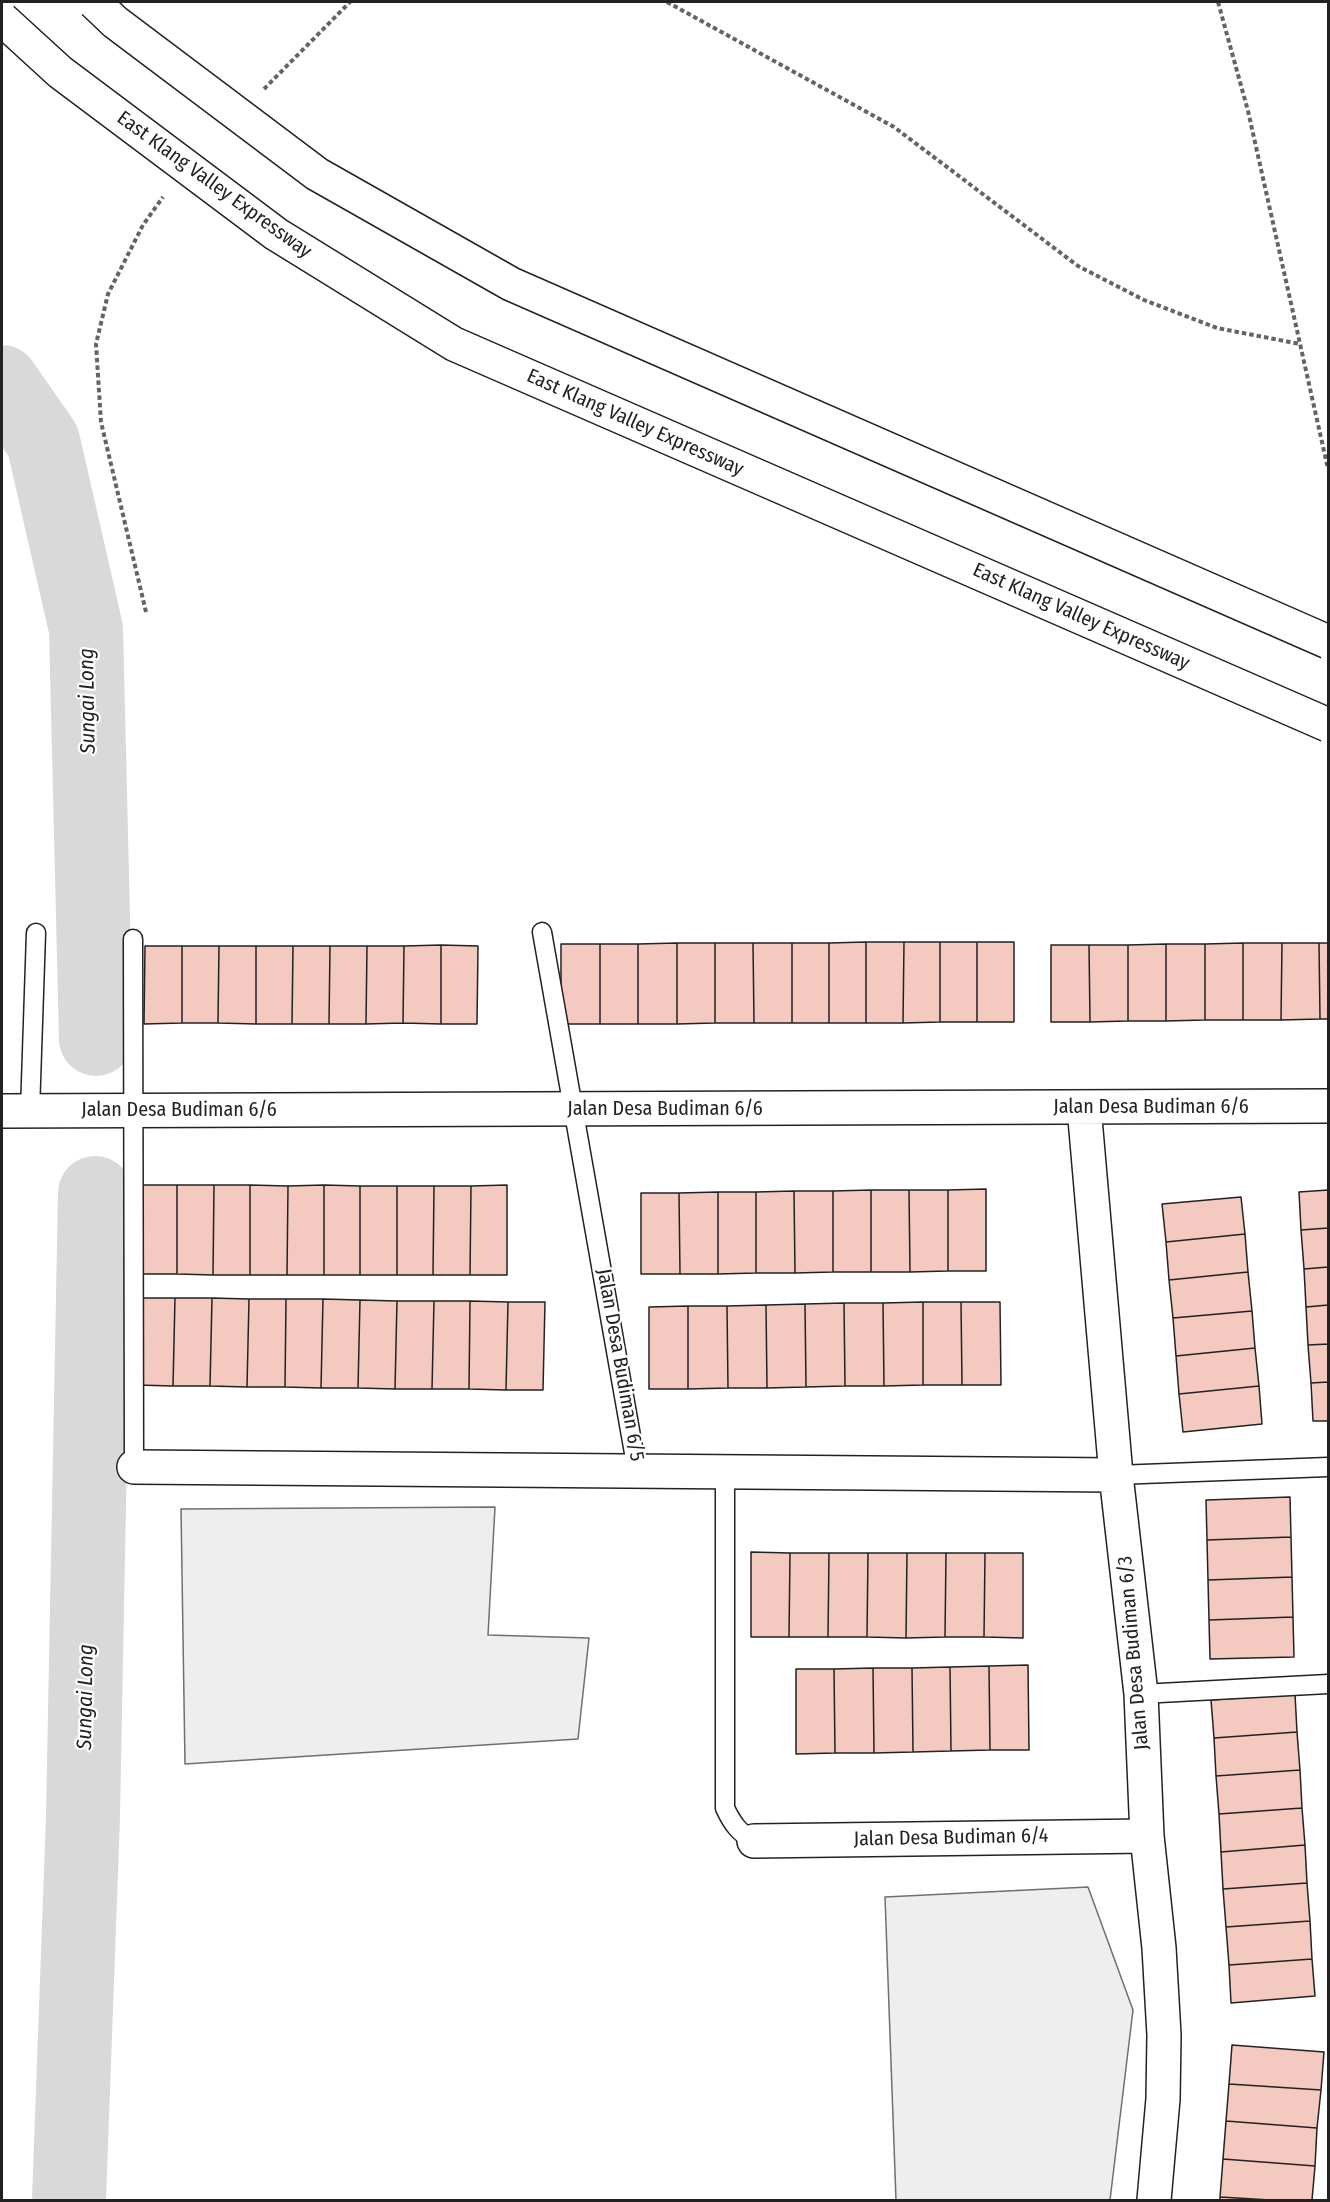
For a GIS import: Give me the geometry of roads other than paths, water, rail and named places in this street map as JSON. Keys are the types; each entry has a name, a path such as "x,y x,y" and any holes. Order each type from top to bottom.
{"main road":[{"path":"94,2 115,22 317,174 511,284 1329,642"},
{"name":"East Klang Valley Expressway","path":"2,19 60,72 276,234 454,344 1329,725"},
{"name":"Jalan Desa Budiman 6/6","path":"16,1111 1329,1106"},
{"name":"Jalan Desa Budiman 6/3","path":"1084,1107 1116,1475 1141,1694 1147,1836 1159,1948 1164,2036 1164,2099 1154,2200"},
{"path":"134,1467 637,1470"},
{"name":"Jalan Desa Budiman 6/5","path":"637,1470 1116,1475"},
{"name":"Jalan Desa Budiman 6/4","path":"754,1841 1147,1836"}],"lane":[{"name":"Jalan Desa Budiman 6/5","path":"542,932 637,1470"},
{"path":"16,1111 36,933"},
{"path":"133,939 134,1467"},
{"path":"1116,1475 1329,1467"},
{"path":"725,1471 725,1808 732,1823 743,1835 754,1841"},
{"path":"1141,1694 1329,1684"}],"waterway":[{"name":"Sungai Long","path":"2,382 43,441 86,629 96,1039"},
{"name":"Sungai Long","path":"69,2200 83,1816 95,1193"}]}
